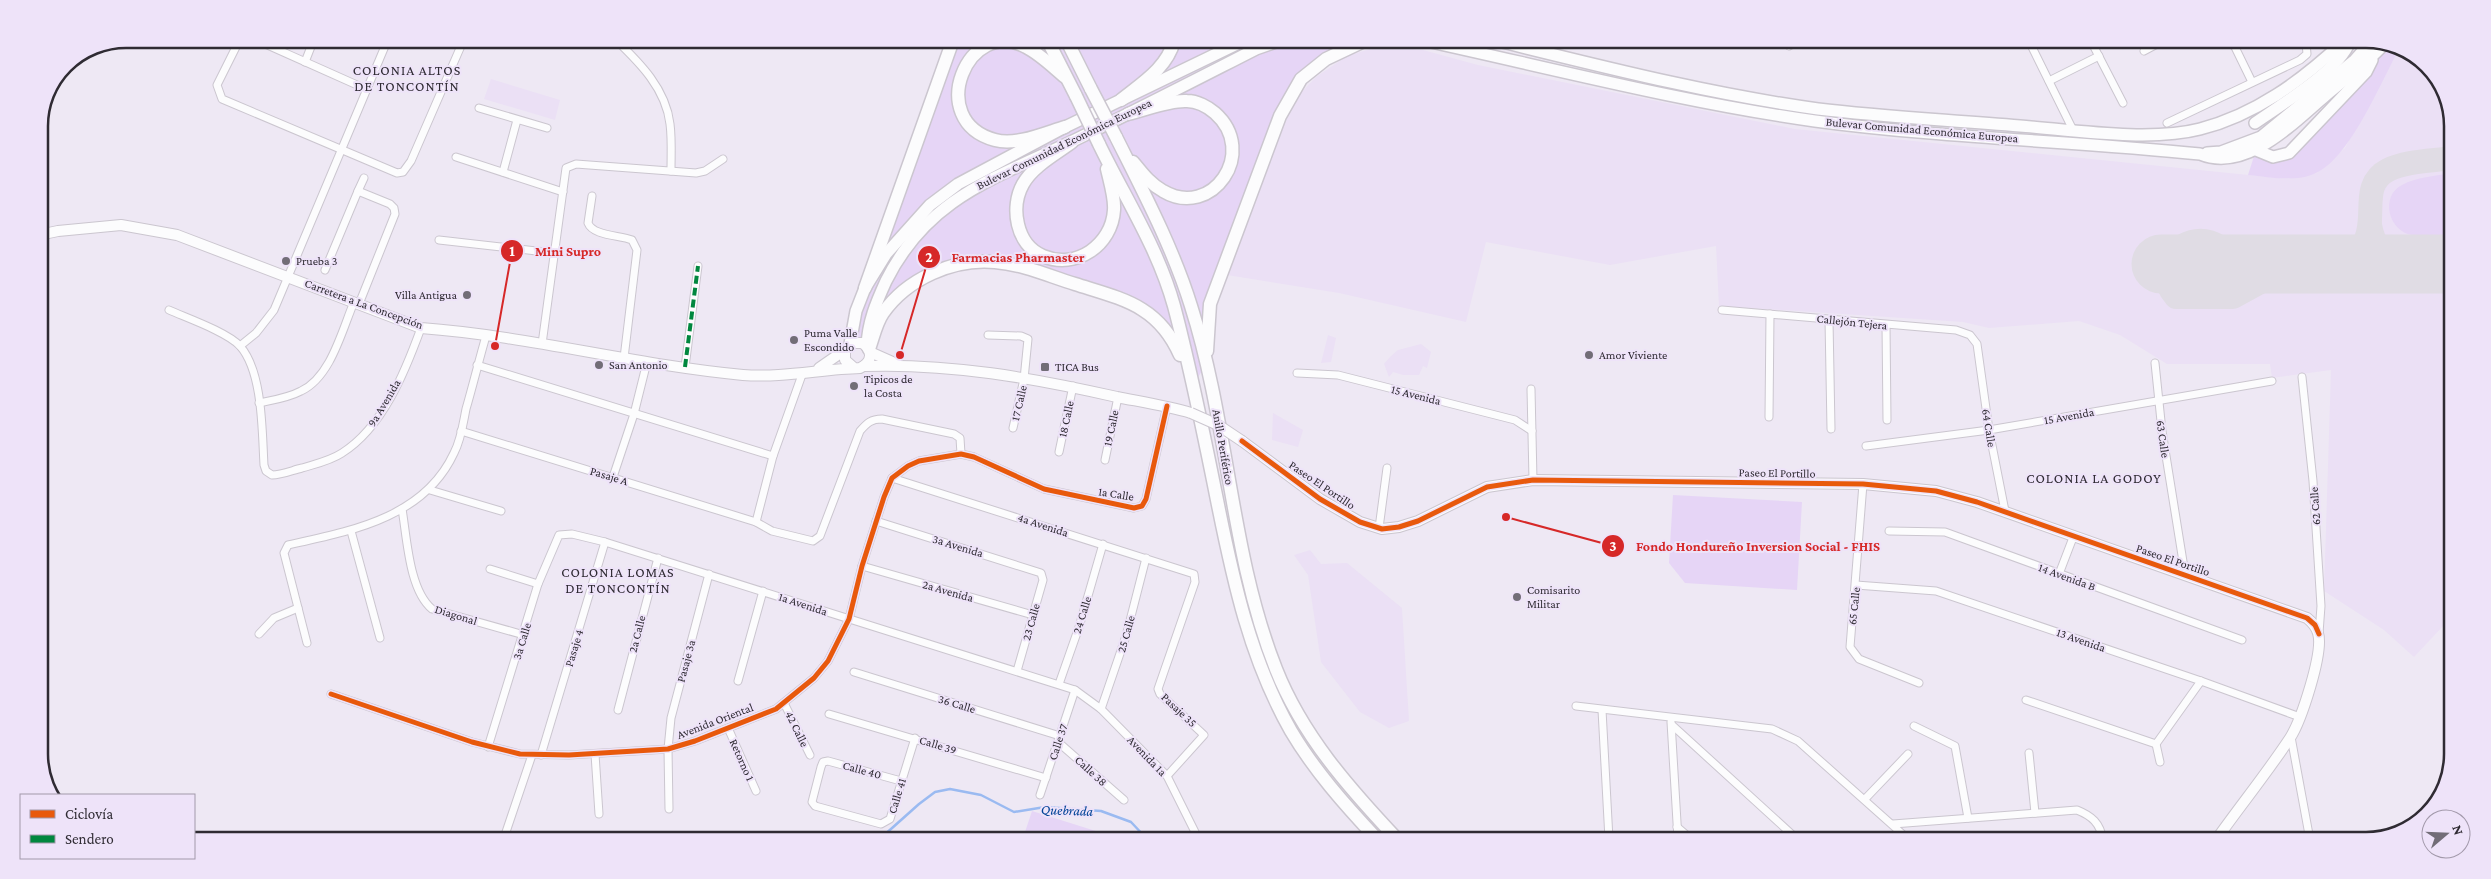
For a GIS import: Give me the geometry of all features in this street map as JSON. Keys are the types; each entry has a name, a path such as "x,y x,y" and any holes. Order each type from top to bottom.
{"highway":[{"path":"865,288 951,47"},
{"path":"982,47 972,56 963,69 958,100 970,126 982,136 997,141 1015,141 1065,127"},
{"path":"1026,47 1066,77"},
{"name":"Anillo Periférico","path":"1051,47 1105,157 1152,246 1164,275 1193,386 1233,579 1243,617 1263,674 1291,731 1315,766 1371,832"},
{"name":"Anillo Periférico","path":"1070,47 1172,256 1191,306 1207,363 1246,573 1257,617 1277,671 1303,724 1332,766 1391,832"},
{"path":"1078,47 1085,76"},
{"path":"1121,100 1158,70 1166,60 1171,47"},
{"path":"1207,363 1210,304 1280,116 1302,79 1326,59 1351,47"},
{"path":"1118,143 1150,182 1164,192 1177,197 1190,197 1211,190 1226,176 1231,163 1233,148 1230,132 1222,120 1211,110 1198,103 1187,101 1173,102 1128,114"},
{"path":"1072,142 1043,163 1024,182 1017,199 1016,220 1027,243 1042,256 1065,261 1084,256 1098,247 1106,237 1112,224 1114,209 1105,157"},
{"path":"869,349 882,314 905,290 927,276 952,265 975,261 996,262 1122,299 1142,309 1164,326 1172,338 1193,386"}],"main road":[{"name":"Bulevar Comunidad Económica Europea","path":"847,348 856,311 865,288 886,254 930,205 958,184 1065,127 1230,47"},
{"name":"Bulevar Comunidad Económica Europea","path":"869,349 868,328 876,303 896,261 925,226 963,194 988,180 1072,142 1259,47"},
{"name":"Bulevar Comunidad Económica Europea","path":"1454,47 1718,104 1815,121 2200,154 2210,158 2223,159 2240,155 2272,141 2373,48"},
{"name":"Bulevar Comunidad Económica Europea","path":"1519,47 1692,88 1818,109 2073,130 2160,134 2197,130 2218,123 2270,100 2338,47"},
{"path":"2255,123 2328,69 2347,47"},
{"path":"2200,154 2221,152 2262,136 2355,60 2373,48"},
{"path":"2256,150 2273,157 2289,154 2366,72 2373,48"},
{"name":"Carretera a La Concepción","path":"47,234 98,226 121,225 178,235 287,275 421,328 542,344 648,362 745,375 852,367"},
{"path":"859,342 869,349 869,360 864,366 852,367 846,360 847,348 859,342"},
{"name":"Carretera a La Concepción","path":"816,370 847,348"},
{"name":"Paseo El Portillo","path":"869,349 900,365"},
{"name":"Paseo El Portillo","path":"864,366 900,365 982,372 1073,386 1191,413 1218,425 1242,440 1320,499 1360,522 1379,528 1399,527 1418,521 1487,487 1533,480 1863,484 1936,491 2005,511 2307,618 2315,626 2319,634"},
{"path":"2222,832 2291,737 2300,717 2319,650 2319,634"}],"street":[{"path":"236,47 217,85 222,99 392,172 403,172 411,161 461,47"},
{"path":"272,47 366,89"},
{"path":"305,62 311,47"},
{"path":"240,346 267,321 274,310 287,275 384,47"},
{"path":"623,47 638,61 656,85 665,104 671,125 671,171"},
{"path":"2032,47 2073,130"},
{"path":"2094,47 2123,103"},
{"path":"2144,51 2152,47"},
{"path":"2235,47 2252,82"},
{"path":"2167,123 2300,60 2307,54 2306,47"},
{"path":"2049,81 2100,56"},
{"path":"479,108 547,128"},
{"path":"503,172 517,120"},
{"path":"456,157 563,192"},
{"path":"542,344 565,171 572,164 696,173 705,171 723,159"},
{"path":"325,270 364,178"},
{"path":"169,310 214,330 240,346 249,360 259,403 303,391 327,366 357,303 395,214 394,208 390,204 358,191"},
{"path":"592,196 589,227 595,231 632,240 637,250 624,358"},
{"path":"439,240 554,254"},
{"path":"685,367 698,266"},
{"name":"Callejón Tejera","path":"1722,310 1956,330 1970,335 1977,344"},
{"path":"1769,417 1770,314"},
{"path":"1829,320 1831,429"},
{"path":"1886,325 1887,420"},
{"name":"9a Avenida","path":"259,403 264,465 269,474 277,475 320,463 341,454 358,441 374,423 393,391 421,328"},
{"name":"17 Calle","path":"988,335 1021,336 1028,340 1024,379 1014,428"},
{"path":"307,643 284,553 285,548 288,545 350,531 402,509 430,490 444,473 455,452 486,336"},
{"name":"64 Calle","path":"1977,344 1989,430 2005,511"},
{"path":"613,477 634,414 648,362"},
{"name":"63 Calle","path":"2155,363 2158,400 2185,574"},
{"path":"477,366 773,456"},
{"path":"803,372 773,456 756,522 772,531 813,541 817,540 860,431 866,423 874,419 954,434 960,438 961,454 919,461 908,466 892,478"},
{"name":"15 Avenida","path":"1296,373 1338,375 1515,420 1532,431"},
{"name":"62 Calle","path":"2302,377 2313,482 2321,596 2319,634"},
{"name":"15 Avenida","path":"1866,446 1989,430 2272,381"},
{"name":"18 Calle","path":"1059,452 1073,386"},
{"path":"1531,389 1533,480"},
{"name":"19 Calle","path":"1105,460 1118,397"},
{"name":"1a Calle","path":"961,454 1044,489 1134,508 1142,506 1146,499 1166,406"},
{"name":"Pasaje A","path":"461,431 756,522"},
{"path":"1379,528 1387,468"},
{"name":"Avenida Oriental","path":"331,694 488,747 532,755 595,754 668,749 728,728 776,709 814,678 828,661 849,619 862,566 892,478"},
{"name":"4a Avenida","path":"892,478 1194,574"},
{"name":"65 Calle","path":"1863,484 1850,640 1854,656 1919,684"},
{"path":"430,490 501,511"},
{"name":"Diagonal","path":"402,509 415,580 424,602 432,609 524,635"},
{"name":"3a Avenida","path":"876,521 1041,573"},
{"path":"350,531 380,638"},
{"name":"14 Avenida B","path":"1889,531 1945,532 2242,640"},
{"name":"1a Avenida","path":"559,535 572,534 605,542 1075,690"},
{"name":"3a Calle","path":"488,747 524,635 538,584 559,535"},
{"path":"2059,574 2074,535"},
{"name":"Pasaje 4","path":"541,755 605,542"},
{"name":"24 Calle","path":"1059,684 1079,627 1103,544"},
{"name":"2a Calle","path":"618,710 658,558"},
{"name":"25 Calle","path":"1102,709 1126,636 1146,558"},
{"name":"2a Avenida","path":"862,566 1033,615"},
{"path":"490,569 538,584"},
{"name":"23 Calle","path":"1017,671 1043,580 1041,573"},
{"name":"Pasaje 3a","path":"669,809 668,749 671,718 709,574"},
{"name":"Pasaje 35","path":"1167,776 1204,735 1160,694 1158,689 1195,582 1194,574"},
{"name":"13 Avenida","path":"1856,585 1936,590 2300,717"},
{"path":"738,681 764,591"},
{"path":"260,634 274,618 298,608"},
{"name":"36 Calle","path":"854,672 1059,739"},
{"path":"2160,762 2156,744 2201,681"},
{"name":"Avenida 1a","path":"1075,690 1102,709 1167,776 1195,832"},
{"name":"Calle 37","path":"1040,795 1075,690"},
{"path":"2026,700 2156,744"},
{"name":"42 Calle","path":"784,703 810,756"},
{"path":"1576,706 1671,716 1777,731 1798,741 1901,832"},
{"path":"1602,710 1609,832"},
{"name":"Calle 39","path":"829,714 1046,778"},
{"path":"1671,716 1677,832"},
{"path":"1672,724 1789,832"},
{"path":"1914,726 1955,746 1968,818"},
{"name":"Retorno 1","path":"728,728 756,791"},
{"path":"2291,737 2309,832"},
{"name":"Calle 41","path":"823,762 812,796 815,806 882,824 890,819 915,738"},
{"name":"Calle 38","path":"1059,739 1124,800"},
{"path":"2029,753 2035,813"},
{"path":"595,754 599,814"},
{"path":"1865,799 1908,754"},
{"path":"506,832 532,755"},
{"name":"Calle 40","path":"823,762 828,761 902,781"},
{"path":"1893,824 2077,810 2088,814 2096,821 2100,832"},
{"path":"1677,827 1683,832"}],"shaded area":[{"path":"950,47 1354,47 1302,79 1210,304 1207,363 1193,385 1172,338 1122,299 975,261 905,290 867,346 856,342 856,311"},
{"path":"1377,47 1423,50 1478,65 1795,129 2288,179 2317,173 2345,148 2396,54 2400,56 2421,70 2433,87 2441,106 2443,121 2444,625 2414,657 2384,630 2324,591 2331,370 2272,378 2270,364 2167,364 2120,335 2079,321 1989,328 1963,322 1719,306 1716,246 1610,265 1486,242 1466,322 1339,293 1227,275 1276,142 1298,96 1316,77 1347,56"},
{"path":"2380,49 2396,54 2363,118 2341,152 2329,165 2308,176 2291,179 2248,175 2256,150 2280,157"},
{"path":"491,79 560,100 555,120 484,99"},
{"path":"2443,174 2443,235 2412,235 2397,227 2392,220 2389,205 2395,190 2413,180"},
{"path":"1328,335 1336,338 1331,362 1321,363"},
{"path":"1421,344 1431,352 1427,368 1423,366 1419,375 1403,375 1393,372 1389,377 1384,364 1390,357 1398,350"},
{"path":"1273,413 1303,430 1298,447 1272,440"},
{"path":"1673,495 1802,502 1797,590 1685,583 1669,563"},
{"path":"1310,550 1321,564 1347,563 1402,608 1409,721 1389,728 1360,712 1321,662 1308,575 1294,555"},
{"path":"1032,811 1099,832 1025,832"}],"waterway":[{"name":"Quebrada","path":"888,832 935,792 950,789 981,795 1014,812 1045,807 1101,811 1131,822 1140,832"}],"taxiway":[{"path":"2335,264 2353,255 2364,243 2369,230 2372,190 2377,179 2395,167 2443,159"},
{"path":"2370,225 2374,240 2382,251 2392,258 2407,264"},
{"path":"2231,264 2222,250 2210,242 2196,241 2183,246 2173,254 2167,266 2167,281 2176,297 2233,297 2293,264"}],"runway":[{"path":"2161,264 2443,264"}],"marked path":[{"path":"685,367 698,266"}],"cycle path":[{"path":"331,694 472,742 520,754 569,755 668,749 695,741 776,709 814,678 828,661 849,619 862,566 884,497 892,478 908,466 919,461 961,454 974,457 1044,489 1134,508 1142,506 1146,499 1167,406"},
{"path":"1242,441 1320,499 1360,522 1382,529 1399,527 1418,521 1487,487 1533,480 1863,484 1936,491 1977,502 2307,618 2315,625 2319,634"}],"place":[{"name":"Prueba 3","path":"286,261"},
{"name":"Villa Antigua","path":"467,295"},
{"name":"Puma Valle Escondido","path":"794,340"},
{"name":"Mini Supro","path":"495,346"},
{"name":"Farmacias Pharmaster","path":"900,355"},
{"name":"Amor Viviente","path":"1589,355"},
{"name":"San Antonio","path":"599,365"},
{"name":"TICA Bus","path":"1045,367"},
{"name":"Tipicos de la Costa","path":"854,386"},
{"name":"Fondo Hondureño Inversion Social - FHIS","path":"1506,517"},
{"name":"Comisarito Militar","path":"1517,597"}],"district":[{"name":"COLONIA ALTOS DE TONCONTÍN","path":"407,78"},
{"name":"COLONIA LA GODOY","path":"2094,478"},
{"name":"COLONIA LOMAS DE TONCONTÍN","path":"618,580"}]}
